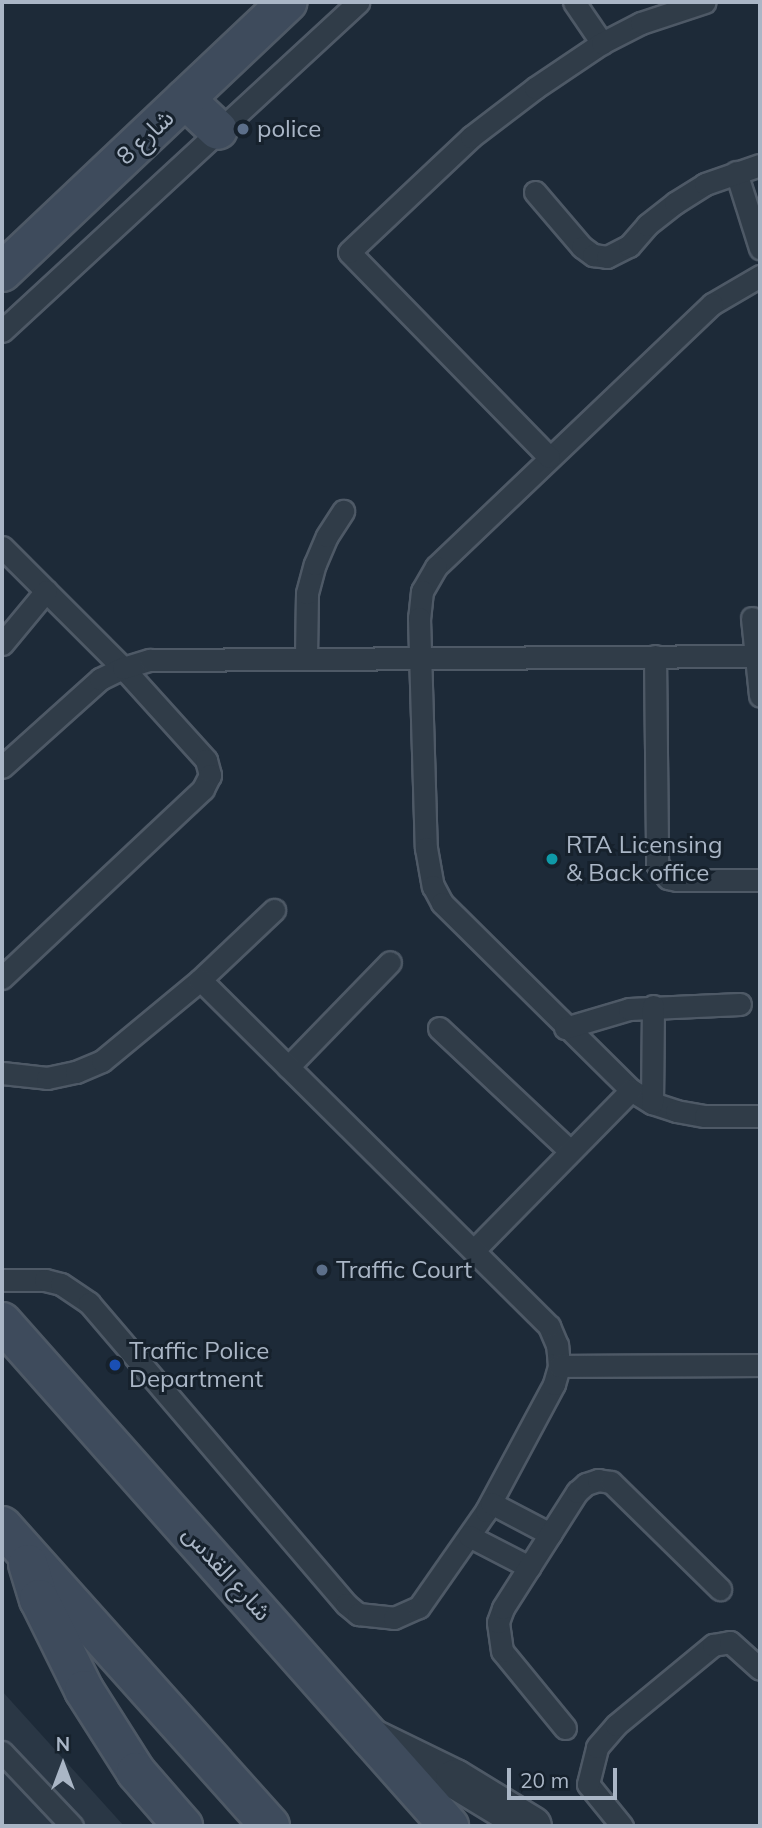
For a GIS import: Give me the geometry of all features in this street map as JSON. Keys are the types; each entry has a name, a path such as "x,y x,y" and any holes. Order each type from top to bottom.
{"main road":[{"name":"شارع 8","path":"2,272 288,2"},
{"path":"185,99 218,130"},
{"name":"شارع القدس","path":"2,1322 449,1826"},
{"path":"13,1537 38,1599 84,1690 136,1772 183,1826"},
{"path":"13,1537 270,1826"}],"street":[{"path":"371,1738 455,1779 532,1826"}],"lane":[{"path":"2,331 358,2"},
{"path":"574,2 602,43"},
{"path":"549,457 349,252 471,137 535,88 602,43 640,23 705,2"},
{"path":"535,192 582,247 593,255 607,257 629,246 647,225 705,184 760,165"},
{"path":"736,172 760,248"},
{"path":"760,275 712,304 549,457 436,568 428,579 419,604 426,848 433,886 454,918 631,1090 652,1103 705,1116 760,1116"},
{"path":"306,657 307,593 314,564 327,536 344,510"},
{"path":"2,547 122,668 206,760 211,775 208,783 2,978"},
{"path":"2,645 46,591"},
{"path":"752,618 760,696"},
{"path":"655,656 657,864 668,878 677,880 760,880"},
{"path":"2,767 100,680 122,668 150,660 181,657 755,656"},
{"path":"2,1073 17,1077 47,1078 76,1072 103,1061 200,980 274,909"},
{"path":"288,1067 390,962"},
{"path":"2,1280 45,1280 69,1288 89,1303 346,1604 358,1614 394,1618 419,1606 491,1503 547,1400 559,1366 557,1345 549,1326 200,980"},
{"path":"565,1028 607,1013 653,1006 740,1004"},
{"path":"652,1103 653,1006"},
{"path":"439,1028 570,1151"},
{"path":"474,1250 631,1090"},
{"path":"559,1366 760,1364"},
{"path":"565,1728 502,1651 498,1622 503,1608 577,1492 586,1484 598,1480 611,1482 720,1590"},
{"path":"491,1503 550,1534"},
{"path":"469,1536 529,1567"},
{"path":"622,1826 588,1784 597,1747 616,1725 713,1645 730,1642 760,1669"},
{"path":"2,1752 72,1826"}],"shaded area":[{"path":"2,1691 124,1826 2,1826"}],"place":[{"name":"police","path":"243,129"},
{"name":"RTA Licensing & Back office","path":"552,859"},
{"name":"Traffic Court","path":"322,1270"},
{"name":"Traffic Police Department","path":"115,1365"}]}
